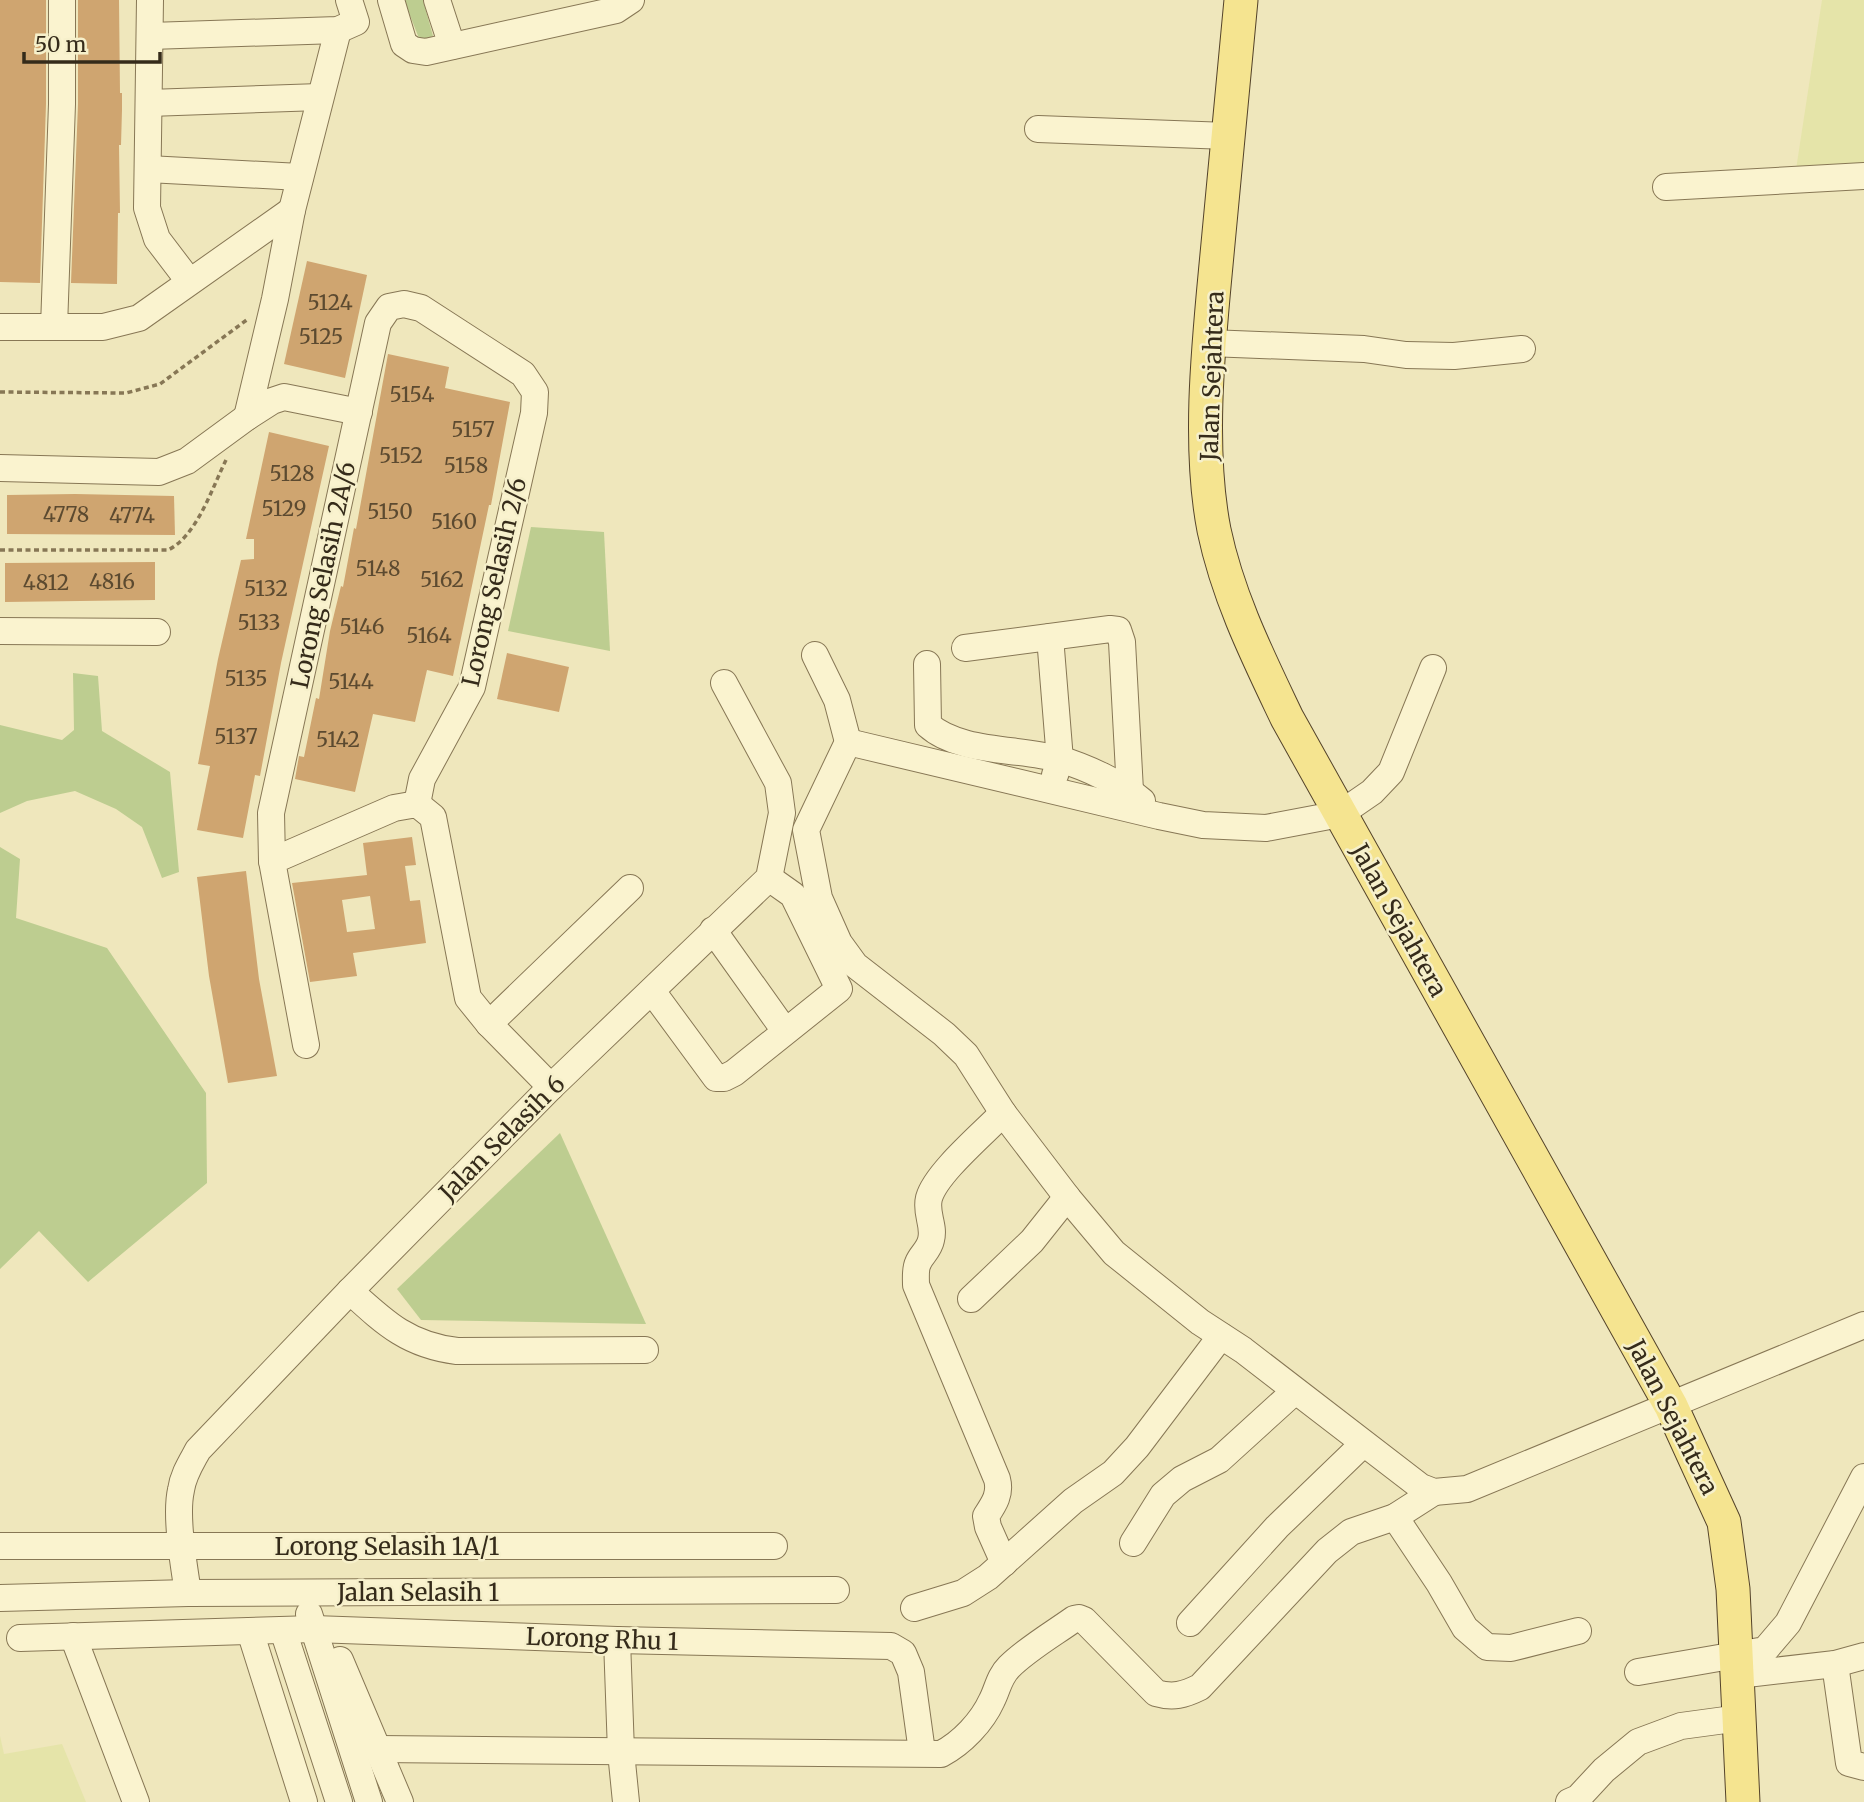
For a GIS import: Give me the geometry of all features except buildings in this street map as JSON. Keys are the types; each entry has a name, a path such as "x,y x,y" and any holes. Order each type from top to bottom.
{"main road":[{"name":"Jalan Sejahtera","path":"1241,0 1206,391 1209,488 1214,530 1223,563 1242,624 1287,718 1671,1406 1724,1522 1733,1589 1743,1802"}],"street":[{"path":"54,327 62,104 62,0"},
{"path":"150,0 148,208 157,239 189,281"},
{"path":"391,0 404,44 413,50 426,51 620,3"},
{"path":"438,0 452,46"},
{"path":"150,36 347,17 320,97 292,210 275,299 247,417"},
{"path":"149,103 320,97"},
{"path":"1038,129 1228,136"},
{"path":"148,169 300,177"},
{"path":"1666,187 1864,176"},
{"path":"0,327 103,327 138,318 292,210"},
{"name":"Lorong Selasih 2A/6","path":"272,860 271,813 378,323 389,307 404,304 421,308 523,374 536,392"},
{"path":"1209,343 1364,349 1406,355 1454,356 1521,349"},
{"name":"Lorong Selasih 2/6","path":"417,804 422,779 472,687 534,413 536,392"},
{"path":"0,468 159,472 187,461 247,417 272,401 284,397 359,412"},
{"path":"965,648 1118,630 1122,642 1130,791"},
{"path":"0,631 157,632"},
{"path":"1050,638 1059,760 1051,790"},
{"path":"815,655 837,700 848,742 806,830 819,898 839,943 855,965 944,1034 966,1055 1003,1113 1114,1253 1200,1322 1243,1350 1421,1487 1434,1492 1449,1493 1467,1489 1864,1325"},
{"path":"927,664 928,725 937,734 955,741 1059,760 1130,791 1159,816"},
{"path":"848,742 1159,816 1203,825 1266,828 1340,814 1372,792 1391,772 1433,668"},
{"path":"652,991 716,1078 734,1073 839,989 793,895 769,878 782,813 778,783 724,683"},
{"path":"306,1045 272,860 394,808 417,804 433,817 468,998 489,1024 551,1087"},
{"path":"779,836 793,836 806,830"},
{"name":"Jalan Selasih 6","path":"188,1593 182,1546 180,1492 187,1469 198,1450 551,1087 769,878"},
{"path":"489,1024 630,888"},
{"path":"713,930 785,1031"},
{"path":"1003,1113 938,1180 927,1212 934,1226 932,1239 917,1264 916,1285 999,1488 995,1503 986,1516 1004,1563"},
{"path":"971,1298 1032,1241 1067,1197"},
{"path":"350,1292 389,1327 413,1340 438,1348 457,1351 645,1350"},
{"path":"914,1608 963,1593 1004,1563 1073,1501 1113,1473 1221,1336"},
{"path":"1133,1543 1163,1495 1182,1479 1219,1460 1295,1391"},
{"path":"1191,1623 1277,1527 1363,1444"},
{"path":"1738,1665 1765,1650 1788,1623 1864,1476"},
{"path":"378,1749 941,1754 979,1723 993,1699 998,1681 1009,1667 1079,1618 1156,1693 1168,1696 1184,1695 1200,1687 1327,1551 1351,1532 1395,1517 1434,1492"},
{"path":"1395,1517 1465,1628 1488,1647 1511,1648 1578,1631"},
{"name":"Lorong Selasih 1A/1","path":"0,1546 774,1546"},
{"name":"Jalan Selasih 1","path":"0,1598 188,1593 836,1590"},
{"path":"302,1593 378,1749 400,1802"},
{"path":"321,1629 369,1802"},
{"name":"Lorong Rhu 1","path":"20,1638 321,1629 617,1640 891,1646 903,1653 911,1672 922,1752"},
{"path":"283,1630 339,1802"},
{"path":"250,1631 304,1802"},
{"path":"73,1636 136,1802"},
{"path":"617,1640 621,1752 626,1802"},
{"path":"1637,1672 1738,1665 1835,1664 1864,1656"},
{"path":"1835,1664 1849,1763 1864,1767"},
{"path":"1569,1802 1578,1798 1604,1770 1638,1742 1681,1726 1740,1718"}],"path":[{"path":"0,392 126,393 160,384 275,299"},
{"path":"0,550 168,550 181,544 192,528 229,454"}],"shaded area":[{"path":"1822,0 1864,0 1864,175 1793,189"},
{"path":"0,1736 4,1754 62,1744 86,1802 0,1802"}],"green space":[{"path":"404,0 423,0 433,36 420,41"},
{"path":"531,527 604,532 610,651 508,631"},
{"path":"73,673 98,676 102,731 170,772 179,872 162,878 142,827 116,809 75,791 27,801 0,813 0,725 62,740 74,730"},
{"path":"0,847 20,859 16,918 107,948 206,1093 207,1183 88,1282 39,1231 0,1269"},
{"path":"560,1133 646,1324 421,1320 397,1289"}]}
